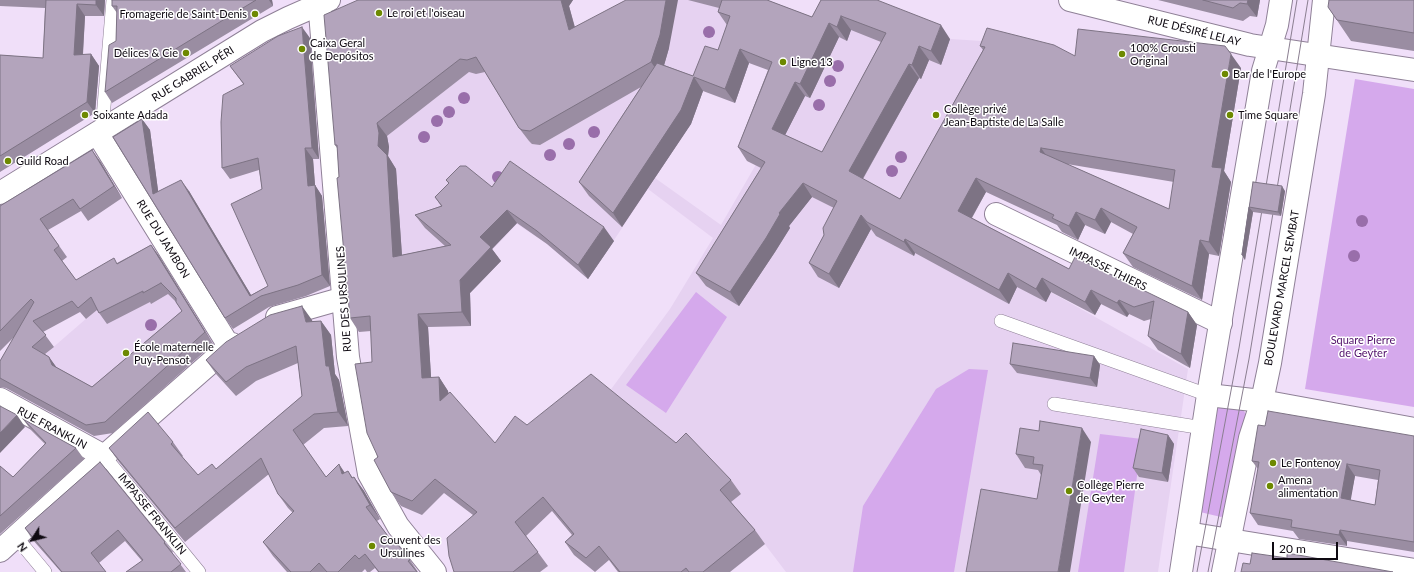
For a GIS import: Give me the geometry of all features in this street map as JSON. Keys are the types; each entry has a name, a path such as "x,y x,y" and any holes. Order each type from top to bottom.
{"street":[{"name":"RUE DÉSIRÉ LELAY","path":"1070,0 1270,48 1414,70"},
{"path":"1181,572 1208,395 1263,71 1277,26 1281,0"},
{"name":"BOULEVARD MARCEL SEMBAT","path":"1223,572 1228,540 1250,438 1262,401 1272,348 1314,94 1324,0"},
{"name":"RUE GABRIEL PÉRI","path":"0,193 262,31 323,1"},
{"name":"RUE DES URSULINES","path":"323,1 348,357 369,474 398,526 435,572"},
{"name":"RUE DU JAMBON","path":"99,132 229,346"},
{"name":"IMPASSE THIERS","path":"996,214 1221,323"},
{"path":"8,544 104,456 229,346 275,318 344,298"},
{"path":"1208,395 1262,401 1414,429"},
{"name":"RUE FRANKLIN","path":"0,399 104,456"},
{"path":"1187,532 1414,570"}],"lane":[{"path":"99,132 113,0"},
{"path":"1001,321 1208,395"},
{"path":"1054,404 1203,428"},
{"name":"IMPASSE FRANKLIN","path":"104,456 199,572"},
{"path":"8,544 44,572"}],"shaded area":[{"path":"677,0 735,0 734,7 690,125 655,178 721,225 851,0 951,39 997,42 931,225 1188,369 1158,572 786,572 751,526 609,392 670,309 713,238 648,189 588,279 547,244 517,224 474,269 372,290 382,90 447,46 514,76"},
{"name":"École maternelle Puy-Pensot","path":"167,268 215,344 111,434 35,363 95,311 92,308"}],"green space":[{"name":"Square Pierre de Geyter","path":"1355,79 1414,89 1414,407 1305,389"},
{"path":"696,292 727,317 666,413 626,385"},
{"path":"969,369 988,370 954,572 853,572 863,506 936,389"},
{"path":"1219,407 1242,409 1247,415 1224,516 1221,517 1200,512 1215,410"},
{"path":"1100,434 1142,439 1124,572 1078,572"}],"building":[{"path":"46,0 96,0 96,5 77,4 74,55 91,54 87,102 0,156 0,55 43,58"},
{"path":"112,0 256,0 105,92 109,45 116,41 117,6 112,6"},
{"path":"358,0 561,0 569,30 626,0 666,0 660,35 651,62 530,131 519,128 476,57 467,60 460,59 377,123 379,133 378,146 387,155 393,257 451,245 415,215 442,206 435,197 449,183 446,180 460,166 466,166 492,187 510,161 604,227 578,265 537,231 507,210 480,237 491,247 460,280 462,312 418,314 422,378 439,377 440,401 450,392 495,443 515,416 527,425 591,374 676,443 686,433 731,480 720,490 755,530 703,572 689,572 686,568 681,572 620,572 599,546 586,558 565,542 574,534 543,497 515,522 538,552 513,572 454,572 449,556 447,538 477,512 435,479 412,501 391,492 374,460 378,457 367,433 355,364 372,362 370,316 350,318 337,178 339,177 337,145 335,145 324,15"},
{"path":"722,0 767,0 812,17 821,0 877,0 941,25 931,51 919,46 912,65 909,64 849,171 900,199 985,47 980,46 987,28 1054,45 1075,56 1078,29 1225,46 1231,54 1212,167 1222,168 1209,242 1200,240 1192,286 1123,253 1137,227 1101,208 1095,220 1076,212 1069,226 1052,218 1054,215 976,178 958,211 1069,269 1075,257 1188,312 1181,354 1148,336 1154,301 1134,307 1119,300 1117,303 1091,290 1085,302 1042,278 1036,289 1008,273 999,290 905,239 904,242 867,222 861,215 829,274 809,263 824,235 823,228 837,201 803,183 779,213 780,214 766,238 730,292 696,273 765,162 738,147 772,62 740,49 725,89 694,77 681,110 613,213 579,182 657,63 693,76 705,46 718,50 730,16 718,12","holes":["841,16 886,33 822,152 772,129 795,82 800,84 829,23 837,27","1041,148 1175,170 1169,209 1040,152"]},
{"path":"1203,0 1248,0 1247,4 1240,3 1233,8"},
{"path":"1329,0 1414,0 1414,33 1337,20 1328,7"},
{"path":"302,27 312,148 305,148 308,186 315,185 322,275 298,285 261,296 225,318 113,137 142,119 153,194 181,180 250,296 268,286 231,204 262,189 258,158 222,168 221,122 223,95 244,84 230,66 278,36"},
{"path":"92,150 114,186 80,209 73,199 40,219 59,246 54,250 76,280 114,258 117,264 151,245 205,332 105,422 86,425 0,378 0,361 34,302 31,299 0,331 0,206","holes":["161,283 176,298 176,302 182,311 92,387 52,365 49,357 32,347 46,335 33,321 72,301 78,308 91,297 99,313"]},
{"path":"1253,182 1282,186 1278,212 1249,207"},
{"path":"302,306 306,322 321,321 326,366 329,366 338,412 314,414 293,430 326,477 339,464 342,474 348,471 352,478 354,477 370,505 366,507 391,540 394,540 410,560 408,561 417,572 379,572 365,554 359,559 355,555 338,572 327,572 319,563 310,572 291,572 263,542 294,511 278,494 261,458 175,528 109,448 148,412 173,442 171,444 198,475 212,464 216,469 302,396 296,346 246,367 226,382 206,360 226,342 270,315"},
{"path":"1013,343 1094,356 1090,378 1010,364"},
{"path":"0,406 17,415 0,433"},
{"path":"1268,411 1414,436 1414,542 1340,530 1339,535 1291,527 1292,520 1250,513 1259,462 1252,461 1258,425 1265,426","holes":["1347,464 1380,470 1375,505 1341,498"]},
{"path":"23,419 76,448 0,516 0,466 13,477 46,443"},
{"path":"1040,421 1082,428 1058,572 966,572 981,489 1037,499 1043,465 1033,464 1034,457 1016,454 1020,428 1039,431"},
{"path":"1141,429 1168,435 1162,473 1133,468"},
{"path":"100,462 181,564 171,572 126,572 143,560 118,530 91,553 106,572 62,572 25,528"},
{"path":"1252,553 1287,558 1287,553 1393,572 1241,572 1243,563 1250,564"}],"tram line":[{"path":"1197,572 1239,348 1297,0"},
{"path":"1208,572 1249,359 1308,0"}],"place":[{"name":"Le roi et l'oiseau","path":"379,13"},
{"name":"Fromagerie de Saint-Denis","path":"255,14"},
{"name":"Caixa Geral de Depósitos","path":"302,49"},
{"name":"Délices & Cie","path":"186,53"},
{"name":"100% Crousti Original","path":"1122,54"},
{"name":"Ligne 13","path":"783,62"},
{"name":"Bar de l'Europe","path":"1225,74"},
{"name":"Soixante Adada","path":"85,115"},
{"name":"Collège privé Jean-Baptiste de La Salle","path":"936,115"},
{"name":"Time Square","path":"1230,115"},
{"name":"Guild Road","path":"8,161"},
{"name":"École maternelle Puy-Pensot","path":"126,353"},
{"name":"Le Fontenoy","path":"1273,463"},
{"name":"Amena alimentation","path":"1270,486"},
{"name":"Collège Pierre de Geyter","path":"1069,491"},
{"name":"Couvent des Ursulines","path":"372,546"}]}
